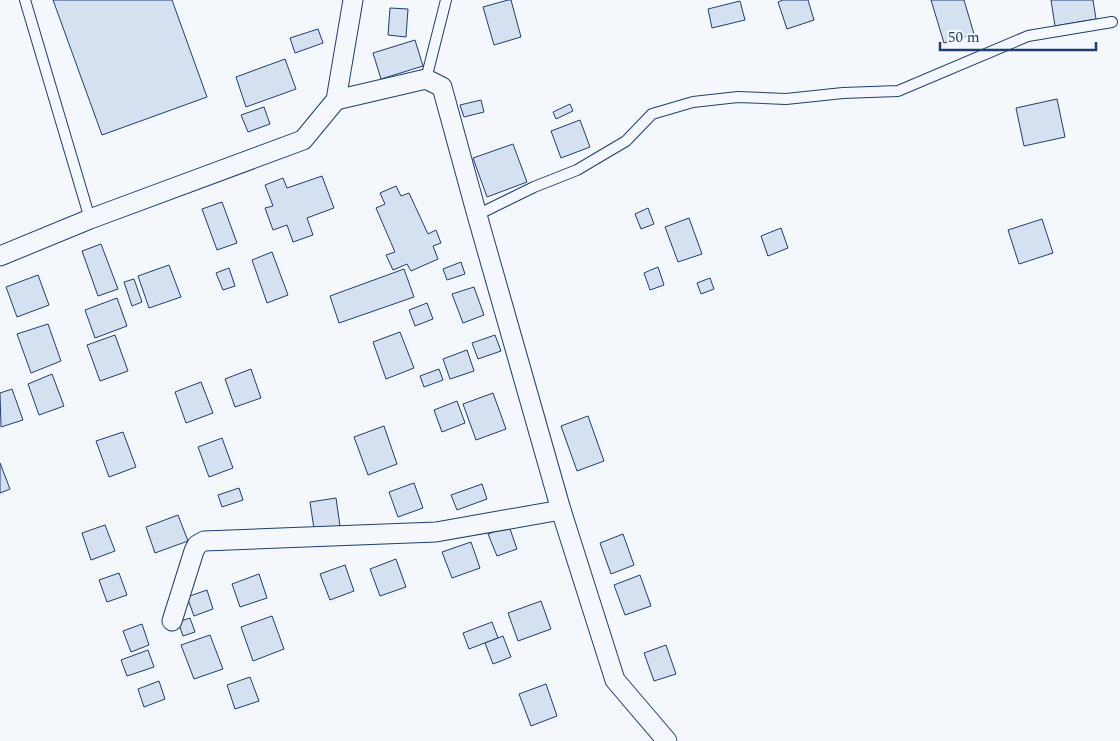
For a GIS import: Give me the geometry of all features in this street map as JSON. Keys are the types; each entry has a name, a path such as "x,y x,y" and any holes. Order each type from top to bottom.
{"street":[{"path":"0,256 90,219 303,140 336,100 353,0"},
{"path":"336,100 426,79 442,87 561,510 615,680 668,741"},
{"path":"172,621 194,551 197,545 204,541 436,532 561,510"}],"lane":[{"path":"25,0 90,219"},
{"path":"426,79 446,0"},
{"path":"477,215 534,187 577,170 626,141 652,114 677,106 693,102 738,97 786,99 843,93 898,91 1028,36 1112,22"}],"building":[{"path":"53,0 172,0 207,97 102,135"},
{"path":"511,0 521,37 494,45 483,7"},
{"path":"783,0 808,0 814,20 787,29 778,2"},
{"path":"931,0 964,0 974,34 944,43"},
{"path":"1051,0 1093,0 1096,19 1055,26"},
{"path":"740,1 745,20 712,28 708,9"},
{"path":"390,8 408,9 406,37 388,35"},
{"path":"318,29 323,43 295,53 290,38"},
{"path":"415,40 423,66 381,79 373,53"},
{"path":"285,59 296,89 246,107 236,77"},
{"path":"1057,99 1065,137 1024,146 1016,108"},
{"path":"481,100 484,112 464,117 460,105"},
{"path":"570,104 573,111 556,119 553,112"},
{"path":"264,107 270,124 248,132 241,115"},
{"path":"580,120 590,147 561,158 551,131"},
{"path":"513,144 527,182 487,197 473,158"},
{"path":"322,176 334,208 307,218 313,235 293,242 287,225 273,230 265,208 273,206 265,185 283,178 287,188"},
{"path":"396,186 401,196 409,193 428,234 436,230 441,243 433,246 438,259 411,271 407,264 393,270 386,255 395,252 376,208 385,204 380,193"},
{"path":"222,202 237,243 217,250 202,209"},
{"path":"648,208 654,224 641,229 635,214"},
{"path":"689,218 702,254 678,262 665,227"},
{"path":"1042,219 1053,253 1019,264 1008,230"},
{"path":"781,228 788,248 768,256 761,236"},
{"path":"101,244 118,289 98,296 82,251"},
{"path":"272,252 288,295 267,303 252,260"},
{"path":"461,262 465,274 447,280 443,269"},
{"path":"169,265 181,297 149,308 138,276"},
{"path":"658,267 664,285 650,290 644,273"},
{"path":"229,268 235,286 223,290 216,273"},
{"path":"404,269 414,297 339,323 330,296"},
{"path":"38,275 49,305 17,317 6,287"},
{"path":"710,278 714,289 701,294 697,283"},
{"path":"134,279 142,302 132,306 124,282"},
{"path":"474,287 484,315 463,323 452,294"},
{"path":"117,298 127,326 95,338 85,310"},
{"path":"427,303 433,319 415,326 409,310"},
{"path":"48,324 61,361 31,373 17,334"},
{"path":"400,332 414,368 386,379 373,342"},
{"path":"115,335 128,371 100,381 87,345"},
{"path":"495,335 501,351 478,359 472,343"},
{"path":"467,350 474,371 450,379 443,359"},
{"path":"251,369 261,398 235,407 225,379"},
{"path":"439,369 443,380 424,387 420,376"},
{"path":"52,374 64,406 39,415 28,384"},
{"path":"201,382 213,413 186,423 175,392"},
{"path":"12,389 23,420 1,427 0,393"},
{"path":"493,393 506,429 476,440 463,404"},
{"path":"457,401 465,423 442,432 434,410"},
{"path":"588,416 604,461 577,471 561,426"},
{"path":"384,426 397,464 368,475 354,437"},
{"path":"123,432 136,467 109,477 96,441"},
{"path":"222,438 233,468 209,477 198,447"},
{"path":"0,463 10,489 0,493"},
{"path":"414,483 423,508 398,517 389,492"},
{"path":"482,484 487,499 457,510 451,495"},
{"path":"239,488 243,500 222,507 218,495"},
{"path":"336,498 340,526 314,529 310,502"},
{"path":"178,515 188,541 155,553 146,527"},
{"path":"105,525 115,551 91,560 82,533"},
{"path":"509,526 517,549 497,556 488,534"},
{"path":"623,534 634,565 611,574 600,543"},
{"path":"471,542 480,568 452,578 442,552"},
{"path":"396,559 406,587 380,596 370,569"},
{"path":"345,565 354,591 330,600 320,574"},
{"path":"119,573 127,595 107,602 99,580"},
{"path":"259,574 267,598 240,607 232,584"},
{"path":"640,575 651,606 625,615 614,585"},
{"path":"207,590 213,609 194,616 187,597"},
{"path":"541,601 551,629 518,641 508,613"},
{"path":"272,616 284,649 253,661 241,627"},
{"path":"190,618 195,632 183,636 178,622"},
{"path":"492,622 498,638 469,649 463,633"},
{"path":"142,624 149,645 131,652 123,631"},
{"path":"210,635 223,669 194,679 181,645"},
{"path":"503,636 511,657 493,664 485,643"},
{"path":"666,645 676,674 654,681 644,653"},
{"path":"148,650 154,667 127,676 121,660"},
{"path":"250,677 259,701 235,709 227,685"},
{"path":"159,681 165,699 144,707 138,689"},
{"path":"546,684 557,716 531,726 519,694"}]}
